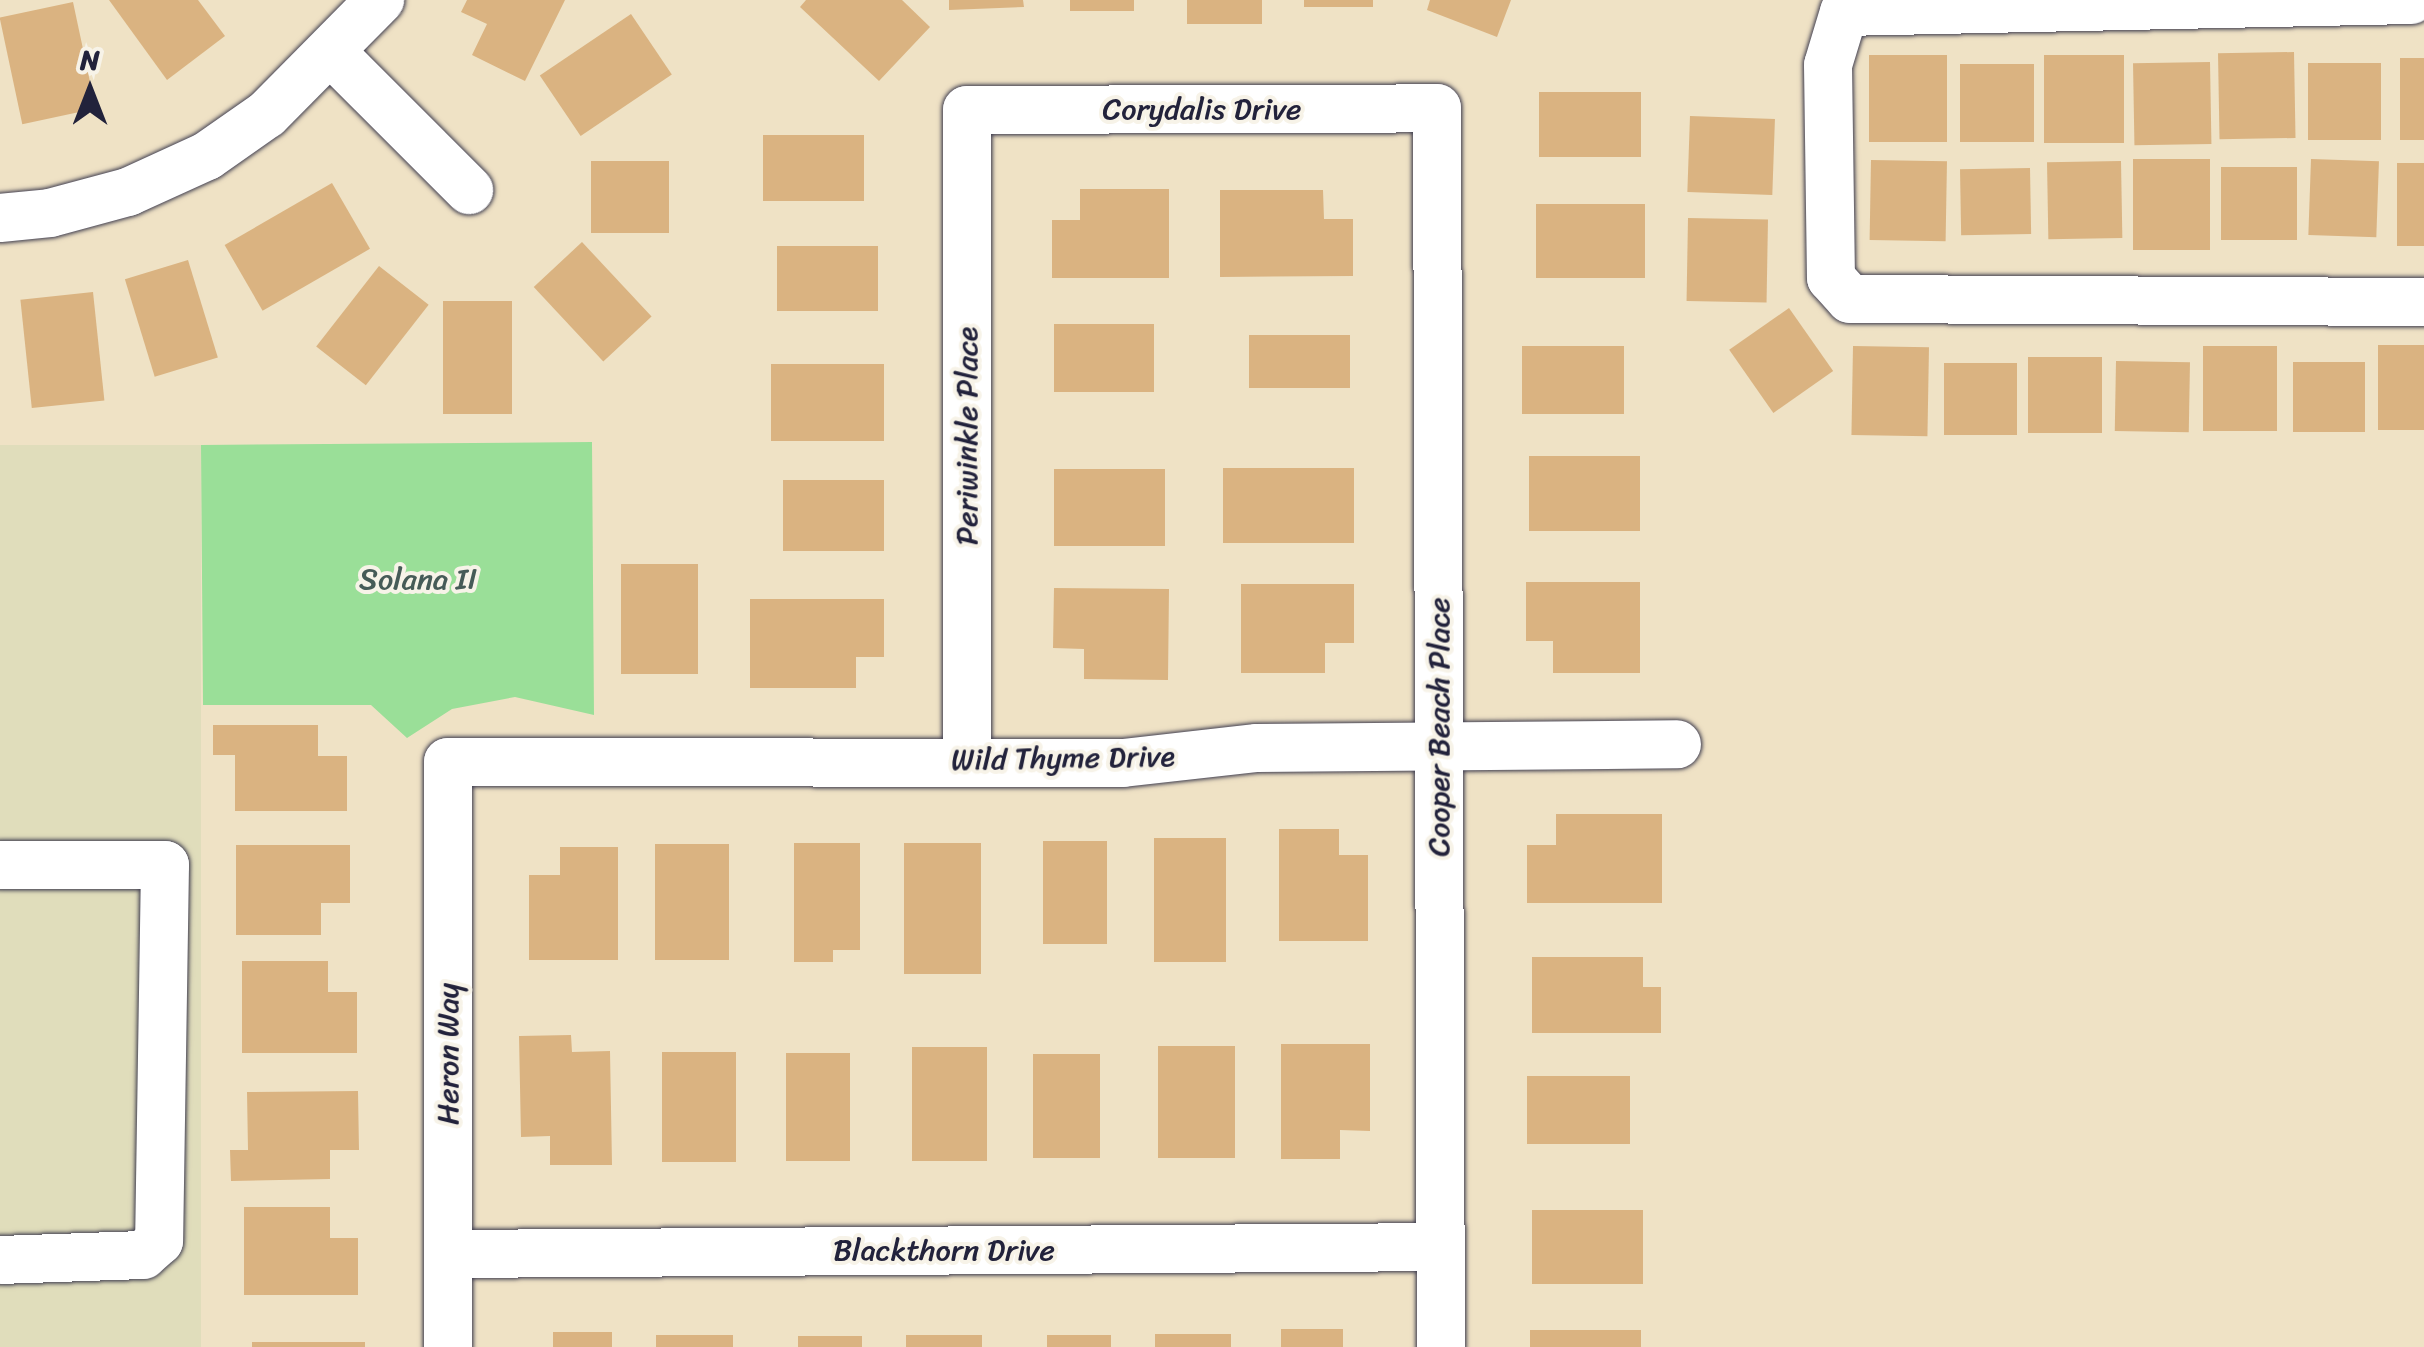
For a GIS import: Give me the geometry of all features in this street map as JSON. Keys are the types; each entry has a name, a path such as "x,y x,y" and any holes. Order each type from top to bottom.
{"street":[{"path":"0,218 50,213 128,192 207,156 332,54 380,0"},
{"path":"2410,0 1844,12 1828,66 1831,278 1850,299 2424,302"},
{"path":"332,54 470,190"},
{"name":"Corydalis Drive","path":"967,110 1437,108"},
{"name":"Cooper Beach Place","path":"1437,108 1441,1347"},
{"name":"Periwinkle Place","path":"967,110 967,761"},
{"name":"Wild Thyme Drive","path":"448,762 1123,763 1257,748 1677,744"},
{"name":"Heron Way","path":"448,762 448,1347"},
{"path":"0,866 165,866 159,1241 143,1256 0,1260"},
{"name":"Blackthorn Drive","path":"448,1254 1440,1247"}],"shaded area":[{"path":"0,445 201,445 201,1347 0,1347"}],"green space":[{"name":"Solana II","path":"592,442 594,715 515,697 452,709 407,738 371,705 203,705 201,445"}],"building":[{"path":"109,0 198,0 225,36 167,80"},
{"path":"467,0 565,0 525,81 472,55 487,24 461,12"},
{"path":"806,0 902,0 930,27 879,81 800,7"},
{"path":"949,0 1023,0 1024,7 949,10"},
{"path":"1070,0 1134,0 1134,11 1070,11"},
{"path":"1187,0 1262,0 1262,24 1187,24"},
{"path":"1304,0 1373,0 1373,7 1304,7"},
{"path":"1430,0 1511,0 1497,37 1427,10"},
{"path":"73,2 96,109 22,124 0,18"},
{"path":"631,14 672,75 581,136 540,76"},
{"path":"2294,52 2296,138 2220,139 2218,53"},
{"path":"1869,55 1947,55 1947,142 1869,142"},
{"path":"2044,55 2124,55 2124,143 2044,143"},
{"path":"2400,58 2424,58 2424,140 2400,140"},
{"path":"2210,62 2211,144 2134,145 2133,63"},
{"path":"2308,63 2381,63 2381,140 2308,140"},
{"path":"1960,64 2034,64 2034,142 1960,142"},
{"path":"1539,92 1641,92 1641,157 1539,157"},
{"path":"1690,116 1775,119 1772,195 1687,192"},
{"path":"763,135 864,135 864,201 763,201"},
{"path":"2133,159 2210,159 2210,250 2133,250"},
{"path":"2311,159 2379,161 2376,237 2308,235"},
{"path":"1871,160 1947,161 1946,241 1870,240"},
{"path":"591,161 669,161 669,233 591,233"},
{"path":"2121,161 2122,238 2048,239 2047,162"},
{"path":"2397,163 2424,163 2424,246 2397,246"},
{"path":"2221,167 2297,167 2297,240 2221,240"},
{"path":"2030,168 2031,234 1961,235 1960,169"},
{"path":"332,183 370,249 263,311 225,245"},
{"path":"1080,189 1169,189 1169,278 1052,278 1052,220 1080,220"},
{"path":"1220,190 1323,190 1324,219 1353,219 1353,276 1220,277"},
{"path":"1536,204 1645,204 1645,278 1536,278"},
{"path":"1688,218 1768,219 1767,302 1687,301"},
{"path":"582,242 652,317 603,362 534,287"},
{"path":"777,246 878,246 878,311 777,311"},
{"path":"188,260 218,358 155,377 125,279"},
{"path":"379,266 429,305 366,385 316,346"},
{"path":"93,292 104,400 32,408 20,300"},
{"path":"443,301 512,301 512,414 443,414"},
{"path":"1789,308 1833,371 1773,413 1729,350"},
{"path":"1054,324 1154,324 1154,392 1054,392"},
{"path":"1249,335 1350,335 1350,388 1249,388"},
{"path":"2378,345 2424,345 2424,430 2378,430"},
{"path":"1522,346 1624,346 1624,414 1522,414"},
{"path":"1853,346 1929,347 1927,436 1851,435"},
{"path":"2203,346 2277,346 2277,431 2203,431"},
{"path":"2028,357 2102,357 2102,433 2028,433"},
{"path":"2116,361 2190,362 2189,432 2115,431"},
{"path":"2293,362 2365,362 2365,432 2293,432"},
{"path":"1944,363 2017,363 2017,435 1944,435"},
{"path":"771,364 884,364 884,441 771,441"},
{"path":"1529,456 1640,456 1640,531 1529,531"},
{"path":"1223,468 1354,468 1354,543 1223,543"},
{"path":"1054,469 1165,469 1165,546 1054,546"},
{"path":"783,480 884,480 884,551 783,551"},
{"path":"621,564 698,564 698,674 621,674"},
{"path":"1526,582 1640,582 1640,673 1553,673 1553,641 1526,641"},
{"path":"1241,584 1354,584 1354,643 1325,643 1325,673 1241,673"},
{"path":"1054,588 1169,589 1168,680 1084,679 1084,649 1053,648"},
{"path":"750,599 884,599 884,657 856,657 856,688 750,688"},
{"path":"213,725 318,725 318,756 347,756 347,811 235,811 235,755 213,755"},
{"path":"1556,814 1662,814 1662,903 1527,903 1527,845 1556,845"},
{"path":"1279,829 1339,829 1339,855 1368,855 1368,941 1279,941"},
{"path":"1154,838 1226,838 1226,962 1154,962"},
{"path":"1043,841 1107,841 1107,944 1043,944"},
{"path":"794,843 860,843 860,950 833,950 833,962 794,962"},
{"path":"904,843 981,843 981,974 904,974"},
{"path":"655,844 729,844 729,960 655,960"},
{"path":"236,845 350,845 350,903 321,903 321,935 236,935"},
{"path":"560,847 618,847 618,960 529,960 529,875 560,875"},
{"path":"1532,957 1643,957 1643,987 1661,987 1661,1033 1532,1033"},
{"path":"242,961 328,961 328,992 357,992 357,1053 242,1053"},
{"path":"571,1035 572,1052 610,1051 612,1165 550,1165 550,1136 521,1137 519,1036"},
{"path":"1281,1044 1370,1044 1370,1131 1340,1130 1340,1159 1281,1159"},
{"path":"1158,1046 1235,1046 1235,1158 1158,1158"},
{"path":"912,1047 987,1047 987,1161 912,1161"},
{"path":"662,1052 736,1052 736,1162 662,1162"},
{"path":"786,1053 850,1053 850,1161 786,1161"},
{"path":"1033,1054 1100,1054 1100,1158 1033,1158"},
{"path":"1527,1076 1630,1076 1630,1144 1527,1144"},
{"path":"358,1091 359,1150 330,1150 330,1179 231,1181 230,1150 248,1150 247,1092"},
{"path":"244,1207 330,1207 330,1238 358,1238 358,1295 244,1295"},
{"path":"1532,1210 1643,1210 1643,1284 1532,1284"},
{"path":"1281,1329 1343,1329 1343,1347 1281,1347"},
{"path":"1530,1330 1641,1330 1641,1347 1530,1347"},
{"path":"553,1332 612,1332 612,1347 553,1347"},
{"path":"1155,1334 1231,1334 1231,1347 1155,1347"},
{"path":"656,1335 733,1335 733,1347 656,1347"},
{"path":"906,1335 982,1335 982,1347 906,1347"},
{"path":"1047,1335 1111,1335 1111,1347 1047,1347"},
{"path":"798,1336 862,1336 862,1347 798,1347"},
{"path":"252,1342 365,1342 365,1347 252,1347"}]}
